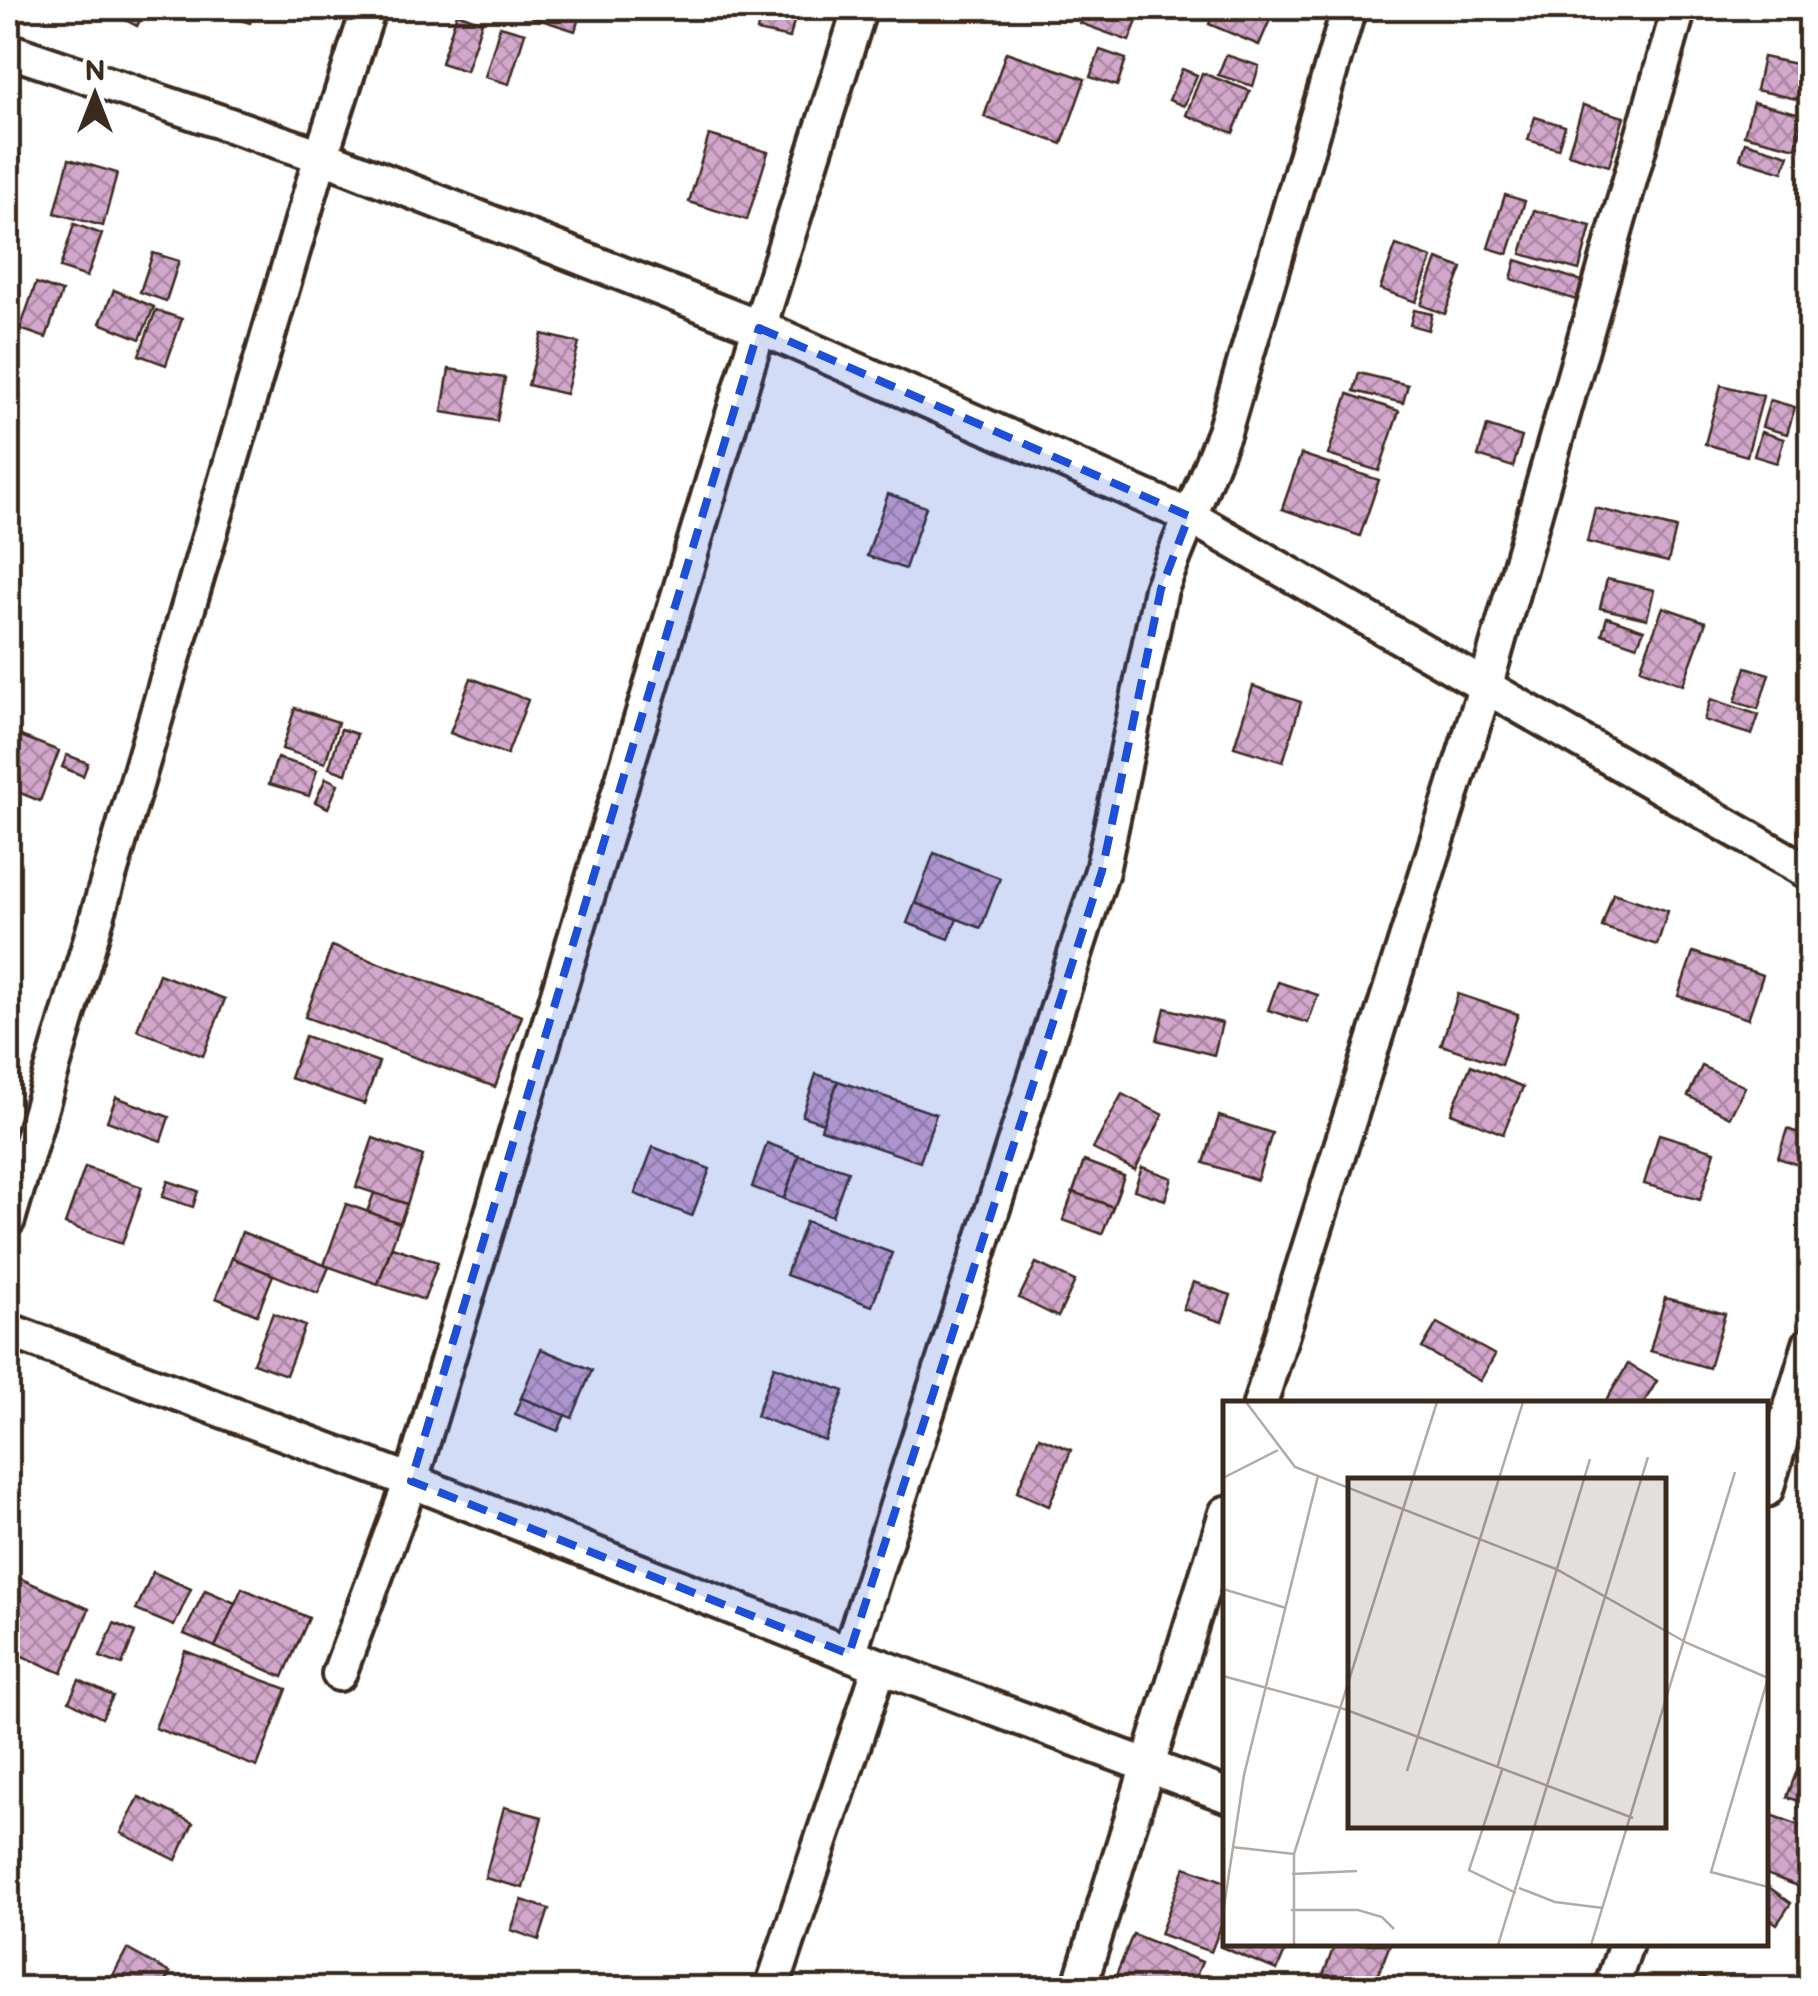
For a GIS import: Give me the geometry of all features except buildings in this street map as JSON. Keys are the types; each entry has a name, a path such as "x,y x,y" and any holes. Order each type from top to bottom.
{"street":[{"path":"8,1220 368,8"},
{"path":"339,1674 411,1481 759,328 860,8"},
{"path":"849,1654 1102,871 1161,588 1224,432 1349,8"},
{"path":"1261,1401 1485,688 1679,8"},
{"path":"8,50 321,156 759,328 1189,516 1810,873"},
{"path":"8,1330 1223,1795"},
{"path":"1768,1483 1810,1344"},
{"path":"1079,1988 1223,1523"},
{"path":"772,1988 880,1666"},
{"path":"1611,1988 1625,1946"}],"highlighted area":[{"path":"759,328 1189,516 1161,589 1102,871 849,1654 411,1481"}]}
